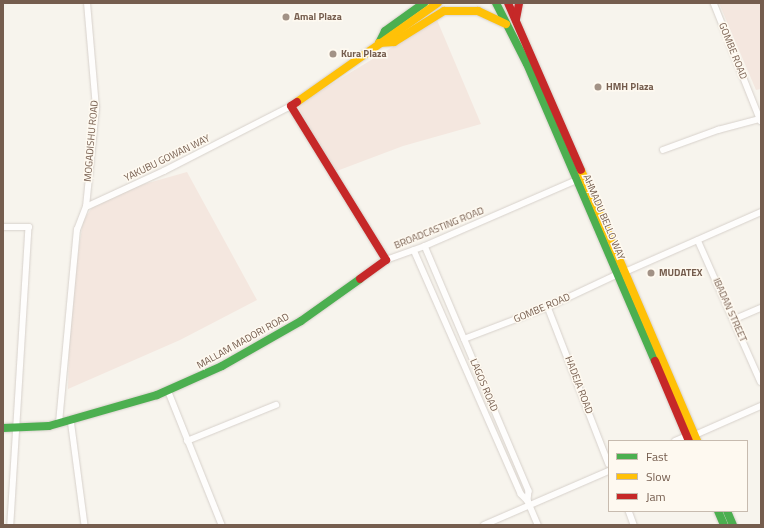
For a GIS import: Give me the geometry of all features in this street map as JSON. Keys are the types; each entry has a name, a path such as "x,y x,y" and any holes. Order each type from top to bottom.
{"main road":[{"path":"379,43 385,32 424,3"},
{"name":"YAKUBU GOWAN WAY","path":"291,106 438,3"},
{"name":"AHMADU BELLO WAY","path":"496,3 527,64 577,180 621,273"},
{"name":"AHMADU BELLO WAY","path":"508,3 692,438"},
{"path":"516,19 519,3"},
{"path":"379,43 394,42 444,11 478,11 506,24"},
{"name":"BROADCASTING ROAD","path":"291,106 386,260"},
{"name":"MALLAM MADORI ROAD","path":"3,428 36,428 59,423 168,390 222,366 301,321 386,260"},
{"path":"718,512 724,525"},
{"path":"727,512 733,525"}],"street":[{"name":"MOGADISHU ROAD","path":"86,206 96,108 88,3"},
{"name":"GOMBE ROAD","path":"714,3 761,120"},
{"name":"YAKUBU GOWAN WAY","path":"86,206 164,171 291,106"},
{"path":"663,150 718,130 761,120"},
{"name":"BROADCASTING ROAD","path":"386,260 425,246 577,180"},
{"path":"59,423 77,230 86,206"},
{"name":"GOMBE ROAD","path":"464,339 548,307 621,273 761,212"},
{"path":"3,227 29,227 11,525"},
{"name":"IBADAN STREET","path":"698,240 761,382"},
{"name":"LAGOS ROAD","path":"425,246 529,491 529,503 538,525"},
{"path":"414,250 521,494 529,503"},
{"name":"HADEJA ROAD","path":"548,307 608,461"},
{"path":"734,319 761,308"},
{"path":"168,390 221,525"},
{"path":"187,441 276,405"},
{"path":"681,440 692,438 761,406"},
{"path":"71,420 85,525"},
{"path":"484,525 529,503 608,471"},
{"path":"629,512 634,525"}],"shaded area":[{"path":"719,3 761,3 761,89 756,90"},
{"path":"437,20 481,124 403,146 334,172 297,105"},
{"path":"187,172 257,300 180,340 68,389 70,307 83,221 95,203 141,185"}],"traffic: fast":[{"path":"379,43 385,31 424,3"},
{"path":"496,3 527,64 655,361"},
{"path":"3,428 49,426 157,395 222,366 301,321 360,279"},
{"path":"718,512 724,525"},
{"path":"727,512 733,525"}],"traffic: slow":[{"path":"297,102 438,3"},
{"path":"379,43 394,42 444,11 478,11 506,24"},
{"path":"581,170 697,440"}],"traffic: jam":[{"path":"508,3 581,170"},
{"path":"516,19 519,3"},
{"path":"297,102 291,106 386,260 360,279"},
{"path":"655,361 689,440"}],"place":[{"name":"Amal Plaza","path":"286,17"},
{"name":"Kura Plaza","path":"333,54"},
{"name":"HMH Plaza","path":"598,87"},
{"name":"MUDATEX","path":"651,273"}]}
